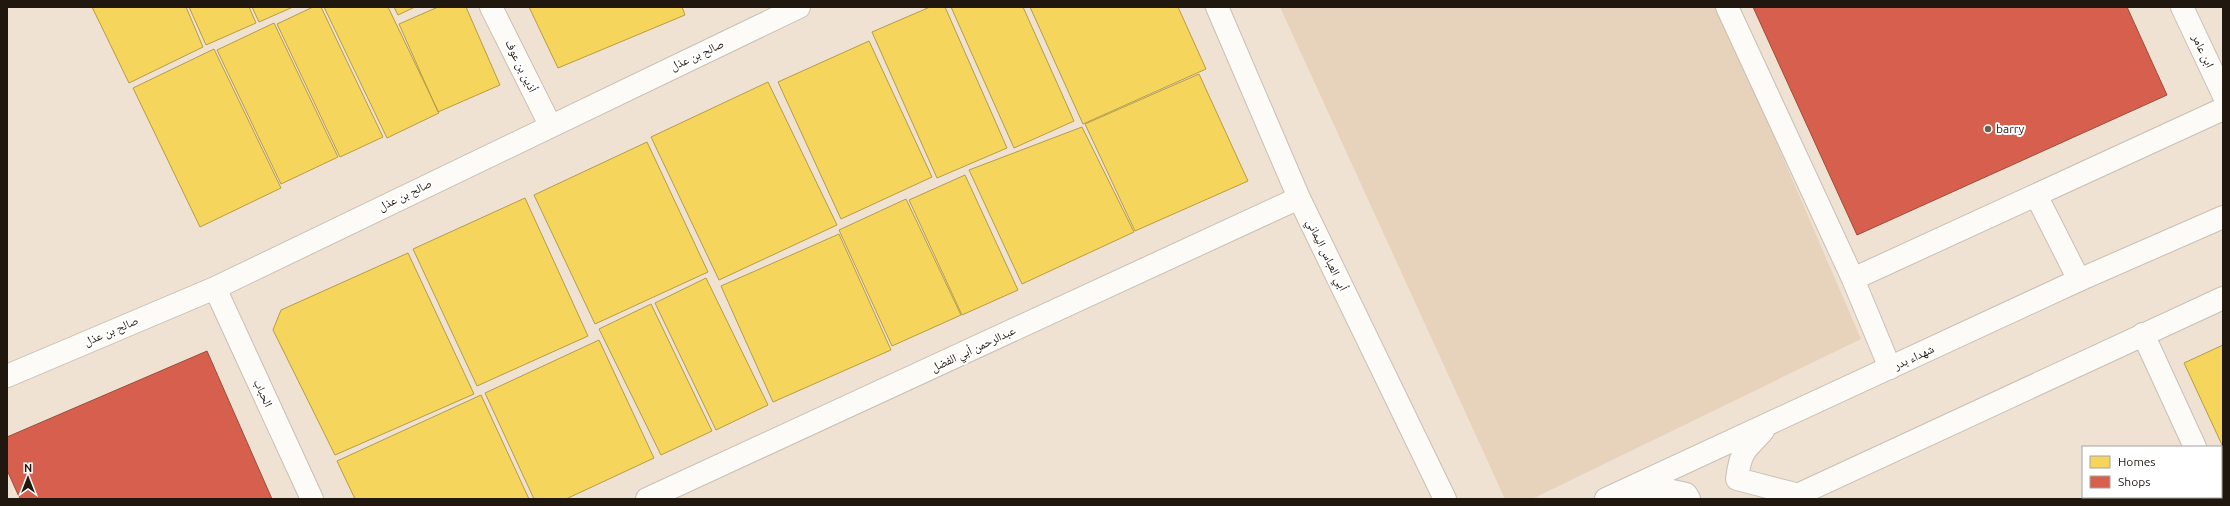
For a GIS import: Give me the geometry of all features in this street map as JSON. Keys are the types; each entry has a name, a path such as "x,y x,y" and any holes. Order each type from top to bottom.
{"street":[{"name":"أذين بن عوف","path":"491,7 550,125"},
{"name":"صالح بن عذل","path":"7,376 215,288 550,125 799,7"},
{"name":"أبي العباس اليماني","path":"1217,7 1299,198 1445,499"},
{"path":"1727,7 1853,279 1890,368"},
{"name":"ابن عامر","path":"2182,7 2223,94"},
{"path":"1853,279 2223,109"},
{"path":"2036,196 2079,280"},
{"name":"عبدالرحمن أبي الفضل","path":"647,499 1299,198"},
{"name":"شهداء بدر","path":"1615,495 2079,280 2223,217"},
{"name":"الحباب","path":"215,288 312,499"},
{"path":"1769,424 1746,446 1739,461 1737,479 1794,497 2223,298"},
{"path":"2143,334 2195,446"},
{"path":"1615,495 1663,489 1686,494 1689,499"}],"shaded area":[{"path":"1280,7 1718,7 1861,339 1532,499 1505,499"}],"building: Homes":[{"path":"92,7 186,7 203,47 129,83"},
{"path":"189,7 249,7 256,23 206,45"},
{"path":"252,7 293,7 259,22"},
{"path":"313,7 321,7 383,137 340,157 277,24"},
{"path":"324,7 388,7 439,113 387,138"},
{"path":"394,7 415,7 398,15"},
{"path":"438,7 466,7 500,85 438,112 399,24"},
{"path":"529,7 682,7 685,15 558,68"},
{"path":"930,7 945,7 1007,148 937,178 872,32"},
{"path":"951,7 1023,7 1074,121 1014,148"},
{"path":"1030,7 1178,7 1206,69 1083,124"},
{"path":"274,23 338,157 281,184 217,50"},
{"path":"869,41 932,177 841,219 778,82"},
{"path":"214,49 281,188 200,227 133,88"},
{"path":"1199,74 1248,181 1135,231 1085,124"},
{"path":"768,82 837,225 719,280 651,137"},
{"path":"1082,127 1134,232 1022,284 969,170"},
{"path":"647,142 708,272 595,324 534,195"},
{"path":"965,175 1018,290 962,315 909,200"},
{"path":"525,198 588,336 477,386 413,249"},
{"path":"906,199 961,315 892,346 839,230"},
{"path":"839,234 891,350 773,402 721,286"},
{"path":"408,253 474,394 335,455 273,330 281,310"},
{"path":"706,278 768,405 716,430 655,303"},
{"path":"651,304 712,431 661,455 599,329"},
{"path":"599,340 654,458 566,499 534,499 485,393"},
{"path":"2223,345 2223,447 2184,363"},
{"path":"481,395 529,499 355,499 337,461"}],"building: Shops":[{"path":"1753,7 2127,7 2167,95 1857,235"},
{"path":"207,351 272,499 20,499 7,470 7,437"},
{"path":"2124,498 2197,498 2197,499 2122,499"}],"place":[{"name":"barry","path":"1988,129"}]}
